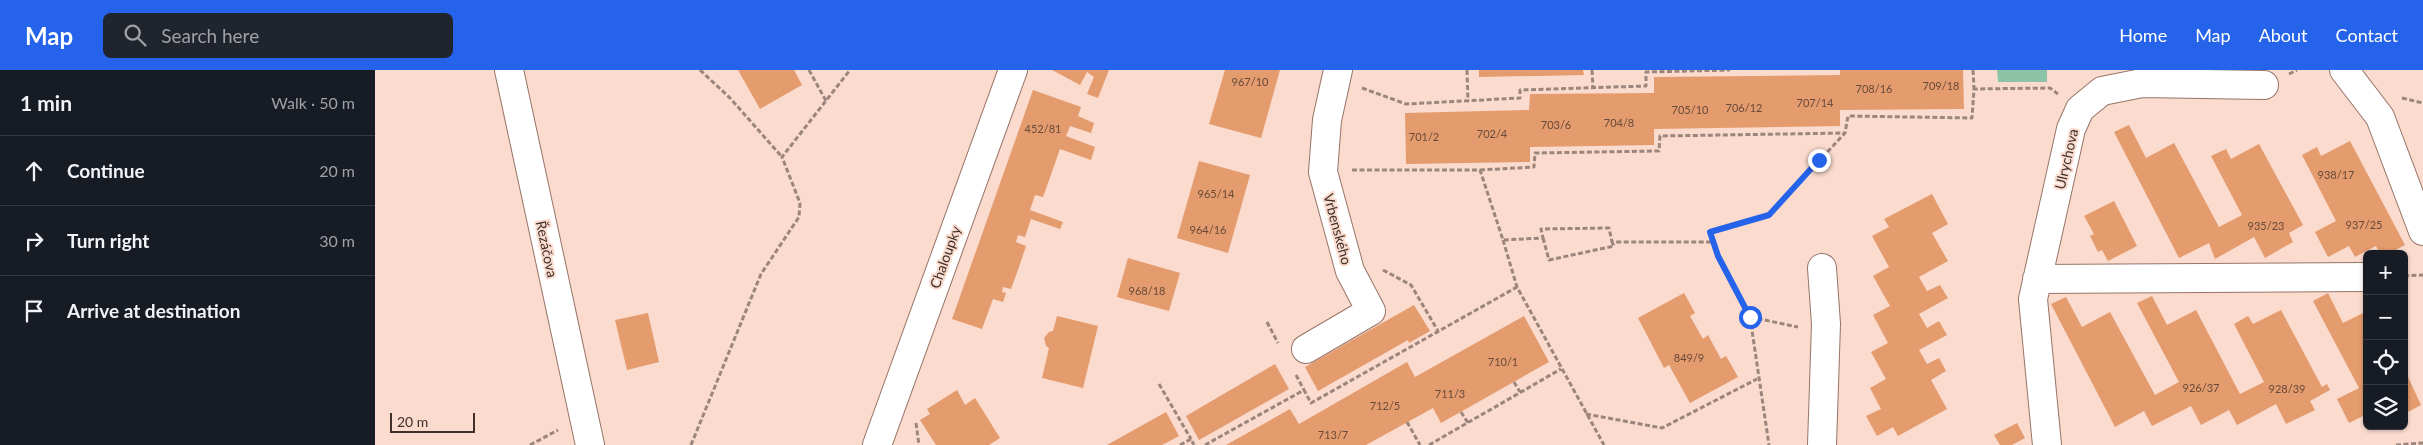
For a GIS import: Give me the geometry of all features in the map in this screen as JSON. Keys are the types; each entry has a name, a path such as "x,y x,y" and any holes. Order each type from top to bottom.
{"street":[{"name":"Řezáčova","path":"509,70 587,436"},
{"name":"Chaloupky","path":"877,445 1013,70"},
{"path":"2344,70 2380,117 2423,231"},
{"name":"Vrbenského","path":"1299,358 1371,310 1350,271 1323,172 1327,120 1348,78"},
{"name":"Ulrychova","path":"2047,445 2033,299 2071,129 2080,109 2102,91 2142,82 2264,85"},
{"path":"1822,268 1826,324 1822,445"},
{"path":"2037,279 2363,277"}],"path":[{"path":"691,445 761,274 793,229 799,217 799,204 782,157 730,98 700,70"},
{"path":"809,70 826,101"},
{"path":"782,157 850,70"},
{"path":"1467,70 1468,101"},
{"path":"1592,70 1593,88"},
{"path":"1348,78 1406,104 1520,98 1521,90 1646,86 1645,72 1730,70"},
{"path":"1769,445 1757,379 1750,317 1712,242 1710,232 1769,215 1845,133 1848,116 1971,118 1974,89 1973,70"},
{"path":"1974,89 2050,88 2080,109"},
{"path":"1343,170 1480,170 1535,167 1535,153 1659,151 1660,136 1845,133"},
{"path":"1480,170 1517,287 1604,445"},
{"path":"1609,228 1612,242 1613,246 1549,260 1541,229 1609,228"},
{"path":"1503,240 1543,238"},
{"path":"1612,242 1712,242"},
{"path":"1381,269 1411,285 1438,331"},
{"path":"2408,276 2423,275"},
{"path":"1299,358 1304,390 1311,403 1517,287"},
{"path":"1750,317 1794,327 1826,324"},
{"path":"1429,445 1561,369"},
{"path":"1586,414 1662,428 1757,379"},
{"path":"1514,382 1520,392"},
{"path":"1159,384 1194,445"},
{"path":"1205,445 1304,390"},
{"path":"1461,412 1468,423"},
{"path":"1407,422 1420,445"},
{"path":"916,430 919,445"},
{"path":"1180,445 1191,439"},
{"path":"2396,445 2423,443"}],"green space":[{"path":"1997,70 2047,70 2047,82 1998,82"}],"building":[{"path":"738,70 794,70 802,85 760,109"},
{"path":"1052,70 1109,70 1098,98 1087,94 1094,77 1087,72 1080,85"},
{"path":"1225,70 1280,70 1261,138 1209,124"},
{"path":"1479,70 1583,70 1584,75 1479,77"},
{"path":"1840,70 1963,70 1964,109 1840,110 1840,126 1654,129 1654,145 1530,147 1530,162 1406,164 1405,113 1529,110 1530,94 1654,93 1654,77 1840,75"},
{"path":"1033,90 1081,107 1078,116 1094,123 1091,133 1070,126 1066,136 1095,147 1091,160 1060,149 1043,197 1035,195 1030,210 1063,222 1060,229 1031,219 1025,237 1018,235 1016,242 1026,246 1011,289 1003,287 1002,292 1006,293 1003,302 993,299 982,329 952,319"},
{"path":"2129,125 2146,158 2174,143 2219,227 2242,215 2211,156 2226,149 2231,159 2259,144 2303,225 2289,233 2293,242 2265,258 2254,237 2215,259 2209,243 2179,258 2114,132"},
{"path":"2350,141 2405,245 2396,250 2378,250 2376,246 2368,250 2363,250 2363,253 2355,257 2349,246 2328,257 2315,232 2336,221 2302,155 2317,147 2321,156"},
{"path":"1199,161 1250,175 1228,253 1177,238"},
{"path":"1932,194 1948,224 1932,233 1948,261 1919,277 1927,291 1940,285 1948,298 1919,314 1927,328 1939,321 1947,335 1919,350 1927,364 1939,358 1946,371 1931,380 1947,409 1898,436 1893,427 1877,436 1866,416 1881,409 1870,388 1886,379 1871,352 1888,343 1873,315 1890,306 1873,276 1889,267 1872,236 1889,227 1884,219"},
{"path":"2114,201 2137,246 2108,261 2102,250 2098,252 2090,236 2094,234 2084,216"},
{"path":"1128,258 1180,273 1169,311 1117,297"},
{"path":"1684,293 1695,313 1690,316 1703,339 1708,335 1721,359 1726,356 1738,377 1690,403 1669,365 1664,368 1638,318"},
{"path":"2328,293 2343,323 2363,313 2363,416 2349,423 2337,399 2359,388 2313,301"},
{"path":"2152,296 2167,325 2196,310 2240,394 2264,382 2234,324 2248,316 2253,324 2281,310 2322,387 2327,384 2330,390 2310,401 2315,410 2286,424 2276,404 2237,425 2229,410 2201,425 2191,406 2152,426 2144,411 2115,427 2051,304 2066,297 2082,327 2110,312 2155,395 2179,382 2137,303"},
{"path":"1414,305 1430,331 1409,343 1408,340 1318,391 1305,367"},
{"path":"648,313 659,362 627,370 615,320"},
{"path":"1057,316 1098,326 1083,388 1042,378 1049,348 1046,346 1044,338 1049,332 1053,331"},
{"path":"1524,316 1549,362 1441,423 1433,408 1366,445 1226,445 1290,409 1299,424 1407,362 1415,377"},
{"path":"1275,364 1289,389 1199,440 1186,416"},
{"path":"2408,377 2421,405 2408,412"},
{"path":"957,390 965,405 975,398 1000,438 989,445 936,445 920,420 930,414 927,409"},
{"path":"1166,412 1179,436 1162,445 1107,445"},
{"path":"2017,423 2025,438 2012,445 2000,445 1994,435"}],"route":[{"path":"1750,317 1718,256 1710,232 1769,215 1819,160"}]}
